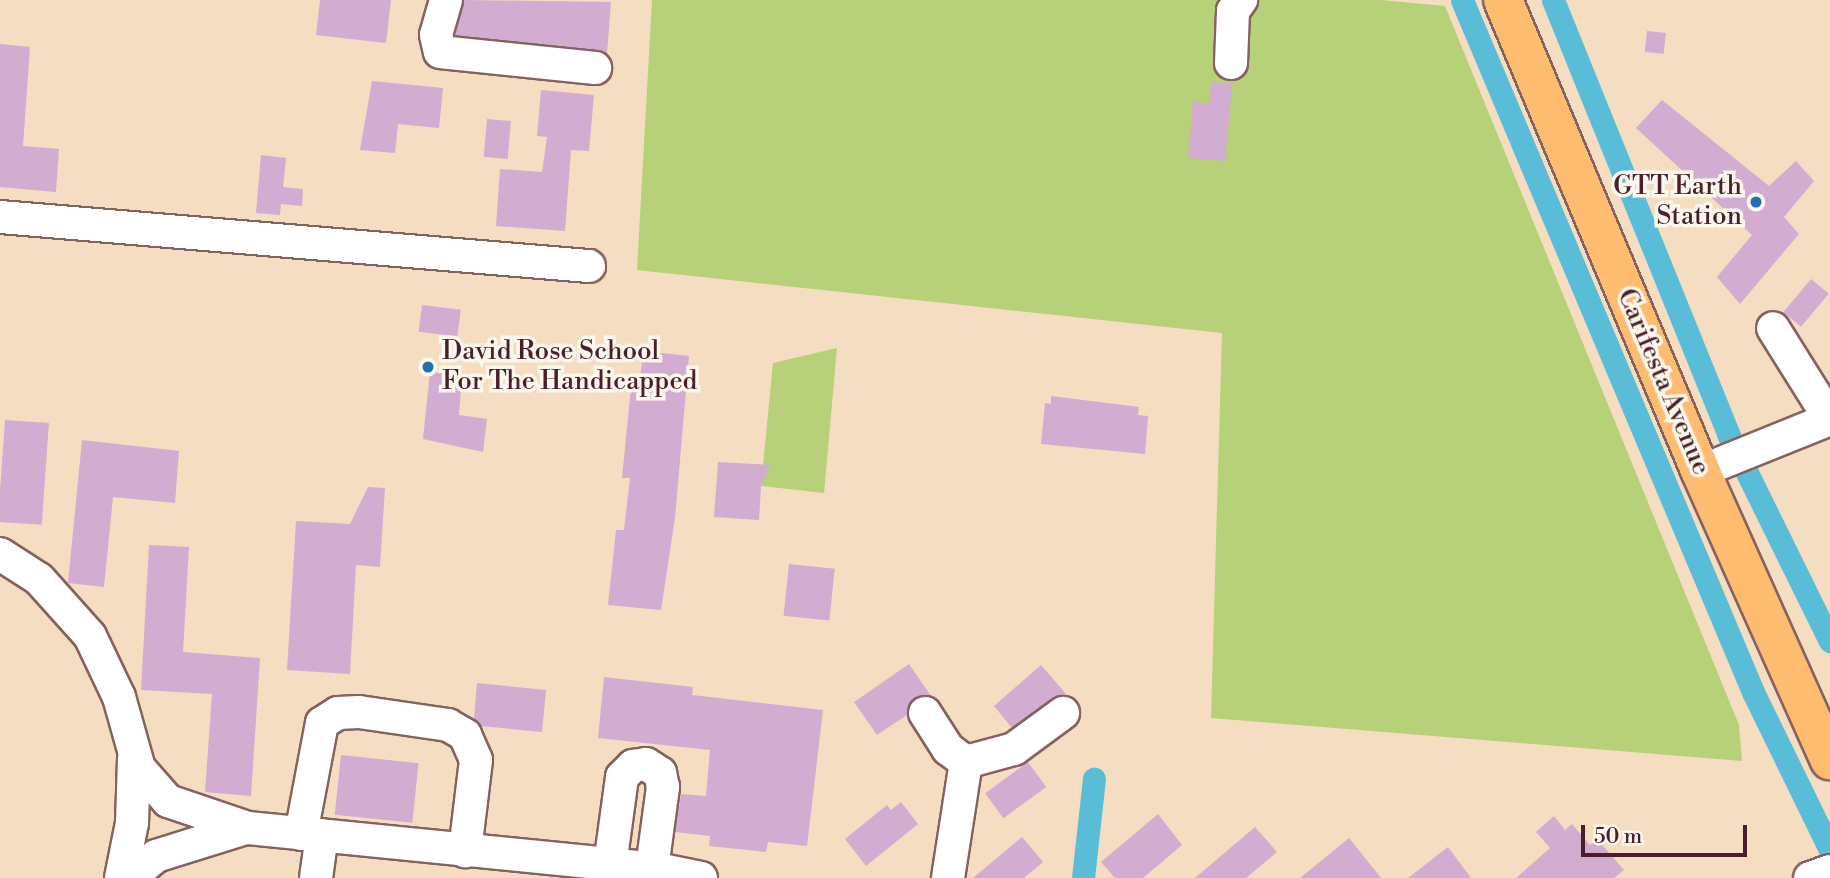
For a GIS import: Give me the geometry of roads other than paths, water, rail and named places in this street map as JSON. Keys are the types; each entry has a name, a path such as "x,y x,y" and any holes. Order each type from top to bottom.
{"main road":[{"name":"Carifesta Avenue","path":"1503,0 1700,470 1830,760"},
{"name":"Carifesta Avenue","path":"1532,0 1721,463 1830,699"}],"street":[{"path":"446,0 436,35 440,52 595,68"},
{"path":"1230,63 1233,11 1241,0"},
{"path":"0,217 589,266"},
{"path":"1721,463 1830,419 1773,328"},
{"path":"0,554 39,579 90,636 112,678 131,743 147,781 168,801 248,828 652,868 690,878"},
{"path":"316,878 311,834 322,723 338,713 359,712 448,725 466,735 476,760 465,851"},
{"path":"925,713 948,749 966,762"},
{"path":"966,762 1014,749 1063,713"},
{"path":"121,878 134,801 131,743"},
{"path":"948,878 966,762"},
{"path":"610,864 622,777 633,766 646,764 660,773 663,787 652,868"},
{"path":"129,878 156,856 248,828"},
{"path":"1810,878 1830,871"}],"waterway":[{"path":"1462,0 1753,692 1830,850"},
{"path":"1553,0 1728,434 1830,641"},
{"path":"1083,878 1094,779"}],"place":[{"name":"GTT Earth Station","path":"1756,202"},
{"name":"David Rose School For The Handicapped","path":"428,367"}]}
